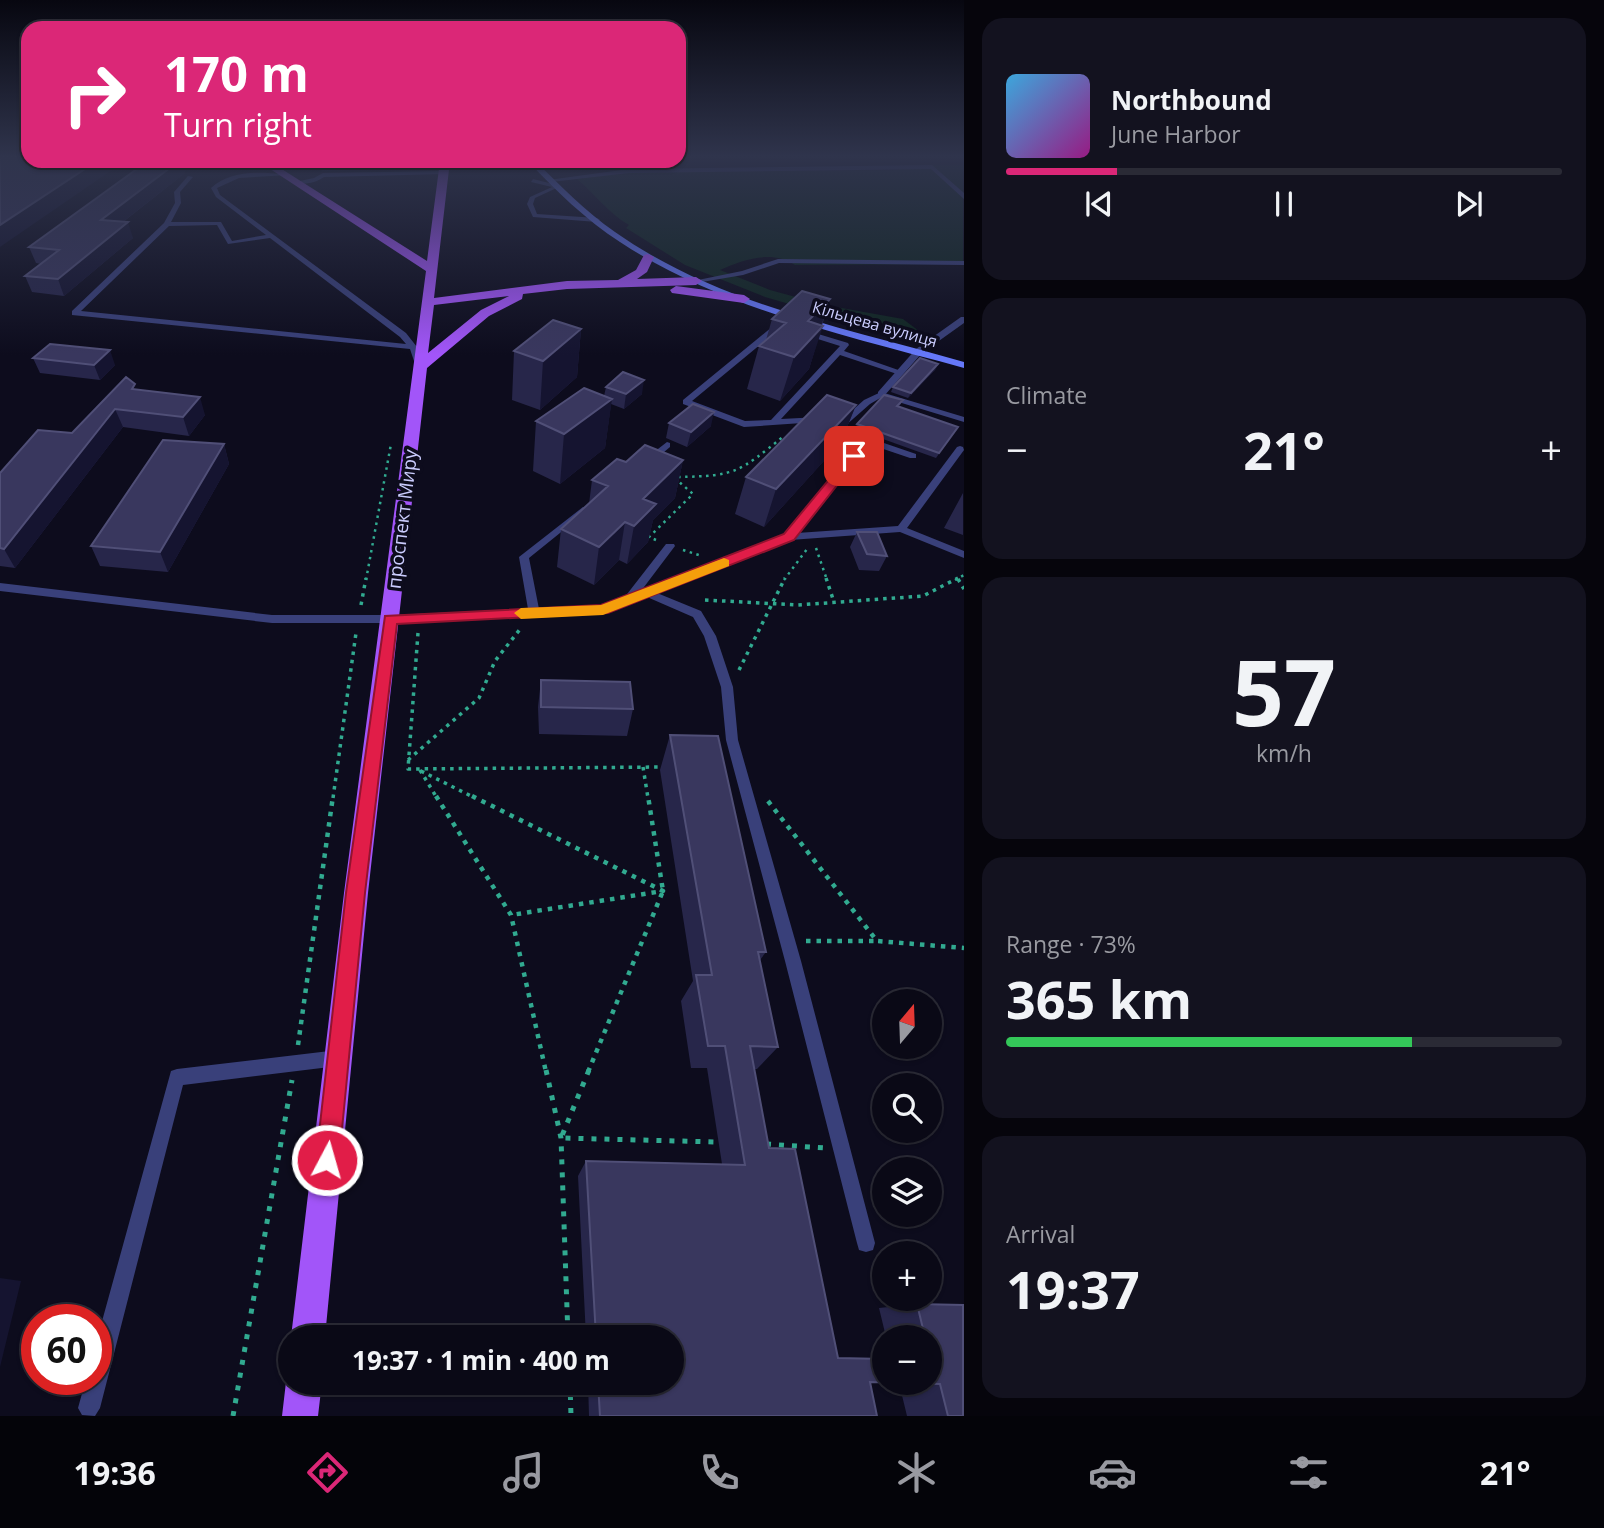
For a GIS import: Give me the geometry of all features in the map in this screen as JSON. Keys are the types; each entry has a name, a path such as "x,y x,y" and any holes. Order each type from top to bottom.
{"main road":[{"path":"365,223 433,270"},
{"name":"проспект Миру","path":"310,1325 357,880 390,619 417,357 429,302 438,223"},
{"name":"Кільцева вулиця","path":"601,223 648,257 696,281 744,299 964,365"},
{"path":"615,283 641,272 647,266 648,257"},
{"path":"429,302 536,288 696,281"},
{"path":"615,283 744,299"},
{"path":"417,357 485,313 536,288"},
{"path":"300,1416 302,1395"}],"street":[{"path":"881,394 919,351 964,319"}],"lane":[{"path":"167,223 75,313 417,357"},
{"path":"219,223 230,243 272,236"},
{"path":"255,223 369,307 417,357"},
{"path":"696,281 743,273 779,261 964,262"},
{"path":"774,421 845,345 780,324 686,402 744,424 823,419"},
{"path":"839,352 900,372"},
{"path":"913,456 842,432 841,425 881,394 964,420"},
{"path":"835,418 847,418"},
{"path":"642,465 667,445"},
{"path":"901,529 960,449"},
{"path":"789,537 854,456"},
{"path":"534,613 524,556 588,506"},
{"path":"0,587 272,619 390,619 603,610 789,537 901,529 964,555"},
{"path":"628,600 670,546"},
{"path":"647,593 697,614 710,636 727,687 732,740 788,941 866,1243"},
{"path":"89,1408 177,1077 338,1058"}],"path":[{"path":"724,563 649,537 693,494 673,477 721,476 744,468 787,434"},
{"path":"233,1416 295,1063 359,619 391,442"},
{"path":"735,679 782,582 813,541 834,603"},
{"path":"703,600 770,604 834,603 923,596 964,575"},
{"path":"958,579 964,589"},
{"path":"408,760 479,698 495,661 534,613"},
{"path":"419,618 408,769 671,767"},
{"path":"561,1138 663,891 643,767"},
{"path":"420,770 663,891"},
{"path":"420,770 511,915 561,1138 568,1325"},
{"path":"766,799 877,941"},
{"path":"511,915 663,891"},
{"path":"788,941 877,941 964,948"},
{"path":"561,1138 718,1142"},
{"path":"755,1143 842,1150"},
{"path":"570,1395 571,1416"}],"green space":[{"path":"626,223 963,223 963,264 795,265 786,260 767,257 739,262 720,270 770,290 825,305 903,319 923,334 914,340 765,297 685,265 626,228 629,225"}],"building":[{"path":"62,223 127,223 58,279 25,276 59,250 29,247"},
{"path":"802,291 830,299 808,321 823,326 794,357 759,346 786,323 772,319"},
{"path":"553,320 581,329 543,361 514,351"},
{"path":"50,344 110,350 94,365 33,358"},
{"path":"920,358 938,364 911,393 893,387"},
{"path":"623,372 644,380 626,394 606,387"},
{"path":"126,377 135,384 132,389 200,397 183,417 115,409 4,549 0,548 0,473 38,430 72,433"},
{"path":"584,388 612,399 564,434 536,421"},
{"path":"827,395 856,405 776,489 746,477"},
{"path":"884,395 903,400 897,406 958,427 939,453 857,424"},
{"path":"693,404 714,412 691,432 669,423"},
{"path":"163,440 224,444 160,552 91,546"},
{"path":"645,445 683,460 643,499 656,504 634,526 625,522 599,547 561,529 608,486 592,480 617,459 626,462"},
{"path":"857,532 877,532 887,556 867,554"},
{"path":"541,680 630,682 633,709 541,707"},
{"path":"670,735 718,736 766,952 758,952 778,1047 750,1046 769,1148 795,1149 838,1358 872,1359 870,1382 877,1416 600,1416 599,1395 684,1395 684,1325 595,1325 586,1161 745,1165 725,1046 708,1046 696,975 712,975"},
{"path":"942,1305 963,1305 963,1416 948,1416 942,1392 942,1325 922,1325 919,1311 942,1311"}],"slow traffic":[{"path":"521,613 603,610 724,563"}],"route":[{"path":"327,1160 390,619 603,610 789,537 854,456"}]}
